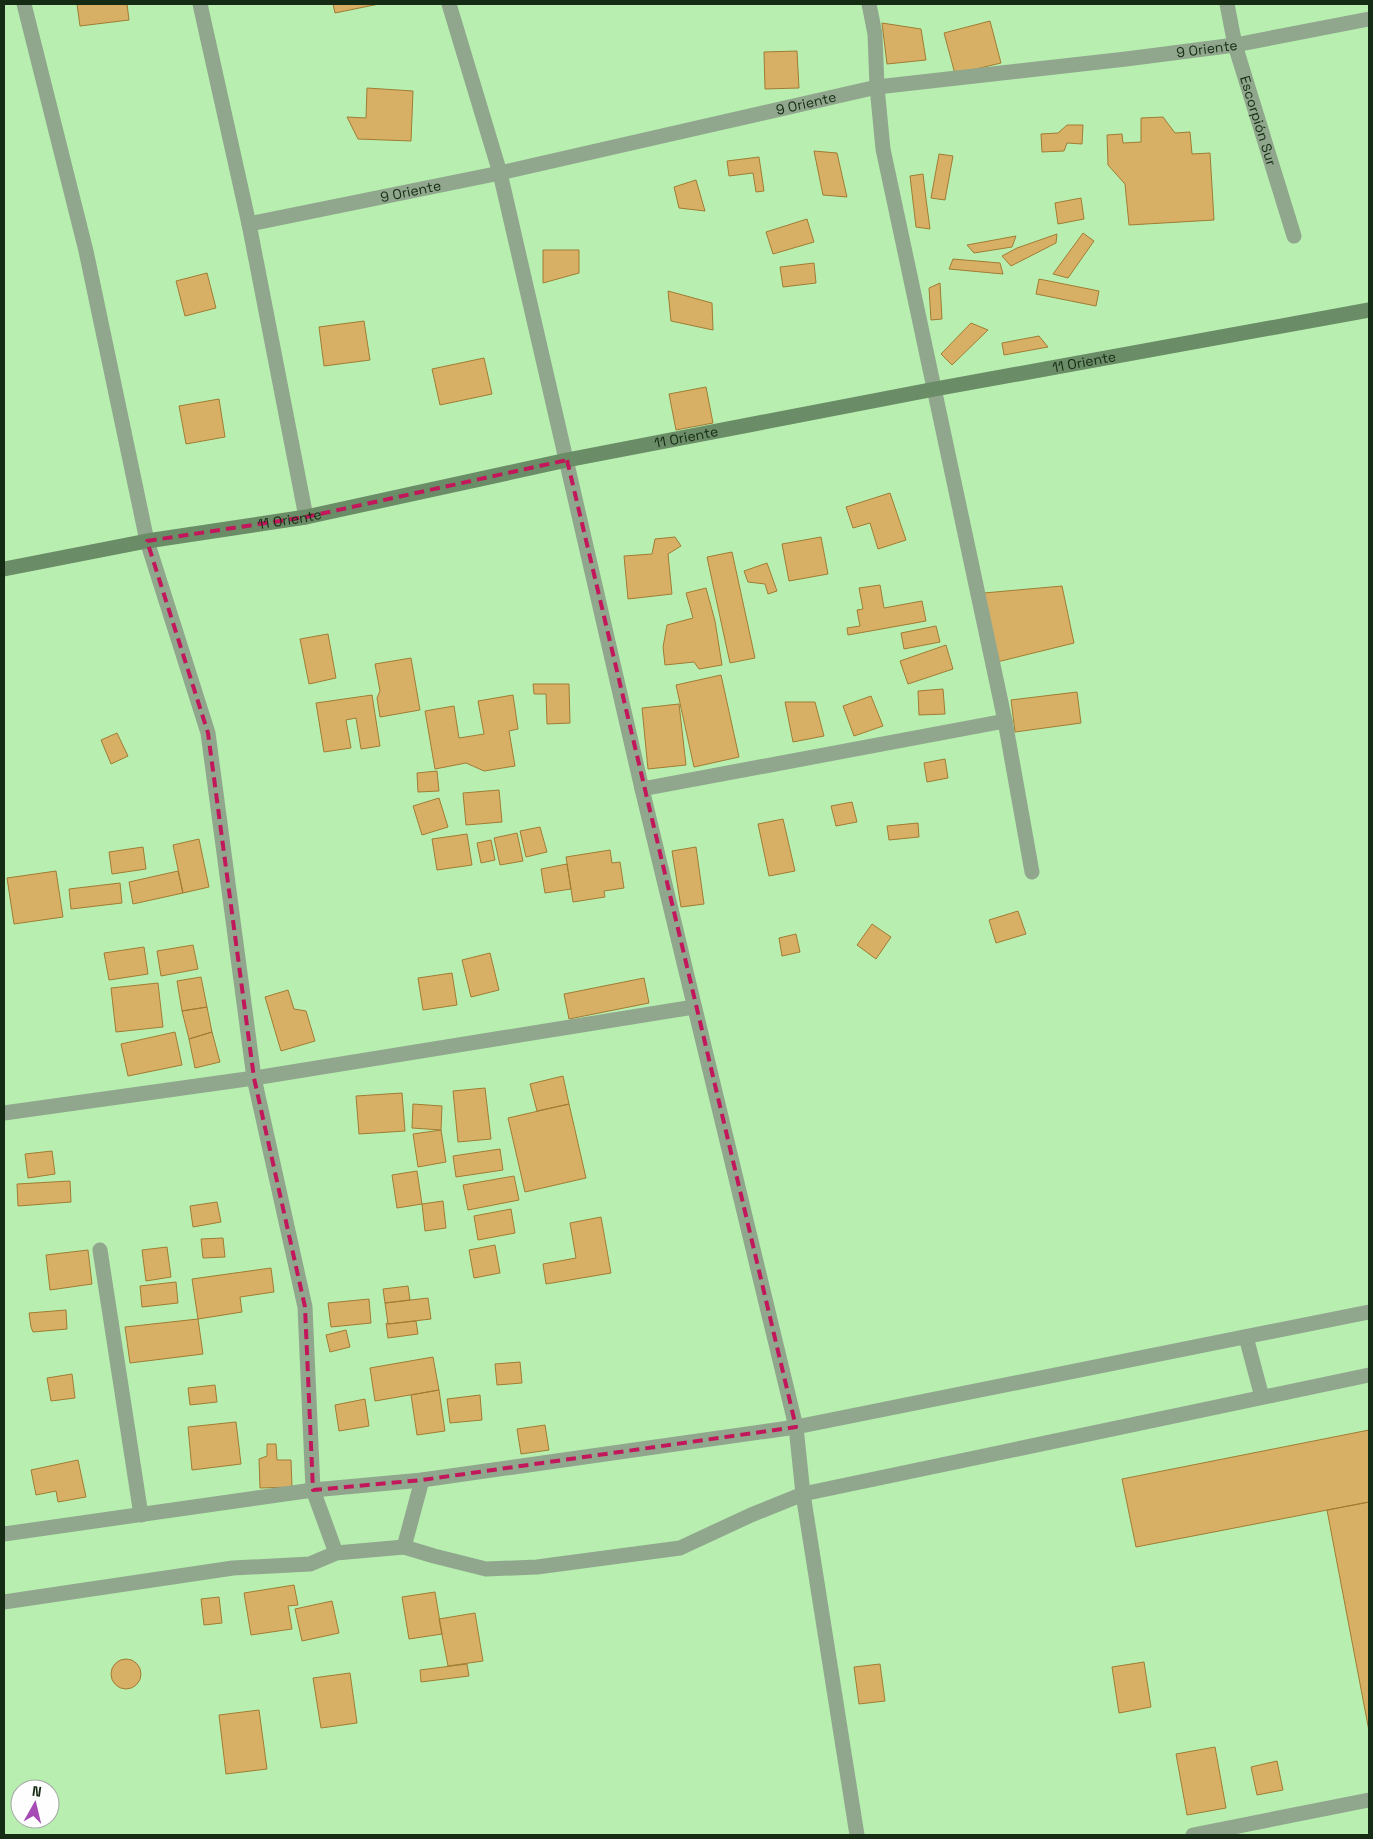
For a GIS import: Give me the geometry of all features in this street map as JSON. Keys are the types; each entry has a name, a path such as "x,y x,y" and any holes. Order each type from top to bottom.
{"street":[{"path":"24,4 86,251 147,541 208,732 254,1078 305,1308 313,1490 336,1552"},
{"path":"200,4 249,224 306,517"},
{"path":"449,4 500,173 642,789 796,1427 803,1494 857,1835"},
{"path":"869,4 875,34 877,87 884,149 1005,721 1032,872"},
{"name":"Escorpión Sur","path":"1227,4 1235,44 1294,236"},
{"name":"9 Oriente","path":"249,224 500,173 877,87 1126,59 1235,44 1369,19"},
{"name":"11 Oriente","path":"4,569 147,541 306,517 567,460 935,389 1369,310"},
{"path":"642,789 1005,721"},
{"path":"4,1114 254,1078 694,1006"},
{"path":"100,1250 141,1515"},
{"path":"4,1534 313,1490 422,1480 796,1427 1369,1312"},
{"path":"1246,1337 1262,1397"},
{"path":"4,1602 233,1568 310,1564 336,1552 404,1547 486,1569 537,1567 680,1548 751,1515 803,1494 1369,1375"},
{"path":"404,1547 422,1480"},
{"path":"1193,1835 1369,1800"}],"highlighted area":[{"path":"567,460 796,1427 422,1480 313,1490 305,1307 254,1078 208,733 147,541 306,517"}],"building":[{"path":"77,4 127,4 129,20 80,26"},
{"path":"333,4 379,4 335,13"},
{"path":"990,21 1001,63 955,74 944,33"},
{"path":"882,23 921,29 926,60 887,64"},
{"path":"797,51 799,88 765,89 764,52"},
{"path":"367,88 413,91 411,141 358,139 347,117 366,118"},
{"path":"1163,117 1175,133 1190,132 1192,154 1210,153 1214,220 1129,225 1125,184 1108,165 1107,135 1122,134 1123,143 1141,142 1141,118"},
{"path":"1067,125 1083,125 1082,144 1067,143 1064,151 1042,152 1041,134 1058,133"},
{"path":"814,151 837,153 847,197 823,195"},
{"path":"939,154 953,156 945,200 931,198"},
{"path":"759,157 764,191 756,192 753,173 729,176 727,161"},
{"path":"923,174 930,229 916,227 910,176"},
{"path":"696,180 705,211 679,208 674,187"},
{"path":"1081,198 1084,219 1058,224 1055,203"},
{"path":"807,219 814,242 773,254 766,232"},
{"path":"1083,233 1094,241 1068,278 1053,274"},
{"path":"1057,234 1056,243 1011,266 1002,256 1017,248"},
{"path":"1016,236 1012,247 974,253 967,245"},
{"path":"543,250 579,250 579,273 543,283"},
{"path":"953,259 1000,263 1003,274 949,269"},
{"path":"814,263 816,283 783,287 780,267"},
{"path":"207,273 216,308 185,316 176,281"},
{"path":"1039,279 1099,291 1096,306 1036,294"},
{"path":"940,283 942,319 931,320 929,288"},
{"path":"668,291 712,303 713,330 671,321"},
{"path":"364,321 370,360 324,366 319,327"},
{"path":"971,323 988,330 952,365 941,354"},
{"path":"1039,336 1048,347 1004,355 1002,343"},
{"path":"484,358 492,394 440,405 432,369"},
{"path":"706,387 713,423 676,430 669,394"},
{"path":"219,399 225,437 186,444 179,406"},
{"path":"890,493 906,540 878,549 870,523 853,528 846,507"},
{"path":"675,537 681,546 668,554 672,594 628,599 624,556 652,554 655,539"},
{"path":"821,537 828,574 789,581 782,544"},
{"path":"732,552 755,658 730,663 707,557"},
{"path":"767,563 777,591 768,594 765,584 748,582 744,571"},
{"path":"880,585 884,608 922,601 926,621 848,635 847,628 860,626 857,610 863,609 859,588"},
{"path":"1062,586 1074,643 997,662 984,593"},
{"path":"706,588 715,621 722,665 699,669 694,662 665,665 663,647 667,625 693,618 686,593"},
{"path":"936,626 940,642 904,649 901,633"},
{"path":"328,634 336,678 309,684 300,639"},
{"path":"946,645 953,669 908,684 900,661"},
{"path":"411,658 420,710 380,717 377,698 380,691 375,664"},
{"path":"721,675 739,757 694,767 676,685"},
{"path":"533,684 569,684 570,723 547,724 546,694 534,694"},
{"path":"943,689 945,714 919,715 918,691"},
{"path":"1077,692 1081,723 1015,732 1011,700"},
{"path":"372,695 380,746 361,749 356,718 346,720 351,748 324,752 316,703"},
{"path":"513,695 518,729 509,731 515,766 484,771 466,763 435,769 425,711 454,706 459,738 484,734 478,701"},
{"path":"871,696 883,726 854,736 843,706"},
{"path":"785,702 815,702 824,736 793,742"},
{"path":"679,704 686,765 648,769 642,708"},
{"path":"117,733 128,756 111,764 101,740"},
{"path":"945,759 948,778 927,782 924,763"},
{"path":"437,771 439,791 418,792 417,773"},
{"path":"499,790 502,822 466,825 463,793"},
{"path":"439,798 448,827 422,835 413,806"},
{"path":"852,802 857,822 836,826 831,806"},
{"path":"783,819 795,871 769,876 758,824"},
{"path":"918,823 919,837 889,840 887,826"},
{"path":"540,827 547,852 526,857 520,831"},
{"path":"517,833 523,861 500,865 494,838"},
{"path":"467,834 472,865 437,870 432,839"},
{"path":"199,839 209,887 183,893 173,845"},
{"path":"491,840 495,860 481,863 477,843"},
{"path":"143,847 146,869 112,874 109,852"},
{"path":"696,847 704,904 681,907 672,851"},
{"path":"610,850 612,863 620,862 624,888 604,891 605,897 573,902 566,857"},
{"path":"567,864 571,889 545,893 541,869"},
{"path":"56,871 63,917 14,924 7,878"},
{"path":"178,871 183,893 133,904 129,882"},
{"path":"120,883 122,903 71,909 69,889"},
{"path":"1018,911 1026,934 996,943 989,920"},
{"path":"872,924 891,937 876,959 857,945"},
{"path":"796,934 800,952 782,956 779,938"},
{"path":"193,945 198,969 161,976 157,951"},
{"path":"144,947 148,974 109,980 104,953"},
{"path":"490,953 499,990 471,997 462,960"},
{"path":"452,973 457,1005 423,1010 418,978"},
{"path":"201,977 207,1007 182,1011 177,981"},
{"path":"644,978 649,1003 569,1019 564,994"},
{"path":"158,983 163,1027 116,1032 111,988"},
{"path":"288,990 294,1009 306,1011 315,1041 281,1051 265,997"},
{"path":"207,1007 212,1032 189,1039 182,1011"},
{"path":"175,1032 182,1065 128,1076 121,1044"},
{"path":"212,1032 220,1062 195,1068 189,1039"},
{"path":"563,1076 569,1104 537,1111 530,1084"},
{"path":"485,1088 491,1139 458,1142 453,1091"},
{"path":"402,1093 405,1131 359,1134 356,1096"},
{"path":"413,1104 442,1106 441,1130 412,1128"},
{"path":"569,1104 586,1178 525,1192 508,1118"},
{"path":"441,1130 446,1162 418,1167 413,1134"},
{"path":"500,1149 503,1170 456,1177 453,1156"},
{"path":"52,1151 55,1174 28,1178 25,1154"},
{"path":"417,1171 422,1204 397,1208 392,1175"},
{"path":"514,1176 519,1200 468,1210 463,1185"},
{"path":"70,1181 71,1202 18,1206 17,1184"},
{"path":"443,1201 446,1228 425,1231 422,1204"},
{"path":"217,1202 221,1222 193,1227 190,1206"},
{"path":"511,1209 515,1233 478,1240 474,1216"},
{"path":"601,1217 611,1273 546,1284 543,1264 576,1258 570,1223"},
{"path":"223,1238 225,1257 203,1258 201,1239"},
{"path":"495,1245 500,1273 474,1278 469,1250"},
{"path":"167,1247 171,1277 146,1281 142,1250"},
{"path":"88,1250 92,1284 50,1290 46,1255"},
{"path":"271,1268 274,1292 240,1297 242,1312 198,1319 192,1279"},
{"path":"176,1282 178,1303 142,1307 140,1286"},
{"path":"408,1286 410,1300 385,1303 383,1289"},
{"path":"428,1298 431,1319 388,1324 385,1303"},
{"path":"369,1299 371,1323 331,1327 328,1303"},
{"path":"66,1310 67,1329 33,1332 29,1313"},
{"path":"198,1319 203,1354 130,1363 125,1327"},
{"path":"416,1321 418,1334 388,1338 386,1323"},
{"path":"346,1330 350,1347 330,1352 326,1335"},
{"path":"433,1357 439,1390 375,1401 370,1368"},
{"path":"520,1362 522,1383 497,1385 495,1364"},
{"path":"72,1374 75,1398 51,1401 47,1378"},
{"path":"215,1385 217,1402 190,1405 188,1388"},
{"path":"439,1390 445,1431 417,1435 411,1395"},
{"path":"480,1395 482,1420 450,1423 447,1399"},
{"path":"365,1399 369,1426 339,1431 335,1405"},
{"path":"236,1422 241,1464 192,1470 188,1427"},
{"path":"545,1425 549,1450 521,1454 517,1429"},
{"path":"1369,1430 1369,1502 1136,1547 1122,1479"},
{"path":"267,1444 276,1444 277,1460 291,1460 292,1487 260,1488 259,1459 267,1456"},
{"path":"78,1460 86,1497 58,1502 56,1491 36,1495 31,1470"},
{"path":"1369,1502 1369,1731 1327,1510"},
{"path":"294,1585 298,1605 288,1606 292,1629 251,1635 244,1593"},
{"path":"435,1592 442,1634 409,1639 402,1597"},
{"path":"219,1597 222,1623 204,1625 201,1599"},
{"path":"332,1601 339,1633 302,1641 295,1609"},
{"path":"475,1613 483,1661 448,1666 439,1619"},
{"path":"126,1659 132,1660 140,1668 140,1680 132,1688 126,1689 120,1688 112,1680 111,1674 112,1668 120,1660"},
{"path":"1144,1662 1151,1707 1119,1713 1112,1667"},
{"path":"467,1664 469,1676 421,1682 420,1670"},
{"path":"880,1664 885,1701 859,1704 854,1667"},
{"path":"350,1673 357,1723 321,1728 313,1678"},
{"path":"259,1710 267,1769 226,1774 219,1715"},
{"path":"1215,1747 1226,1808 1187,1815 1176,1754"},
{"path":"1277,1761 1283,1790 1257,1795 1251,1767"}]}
